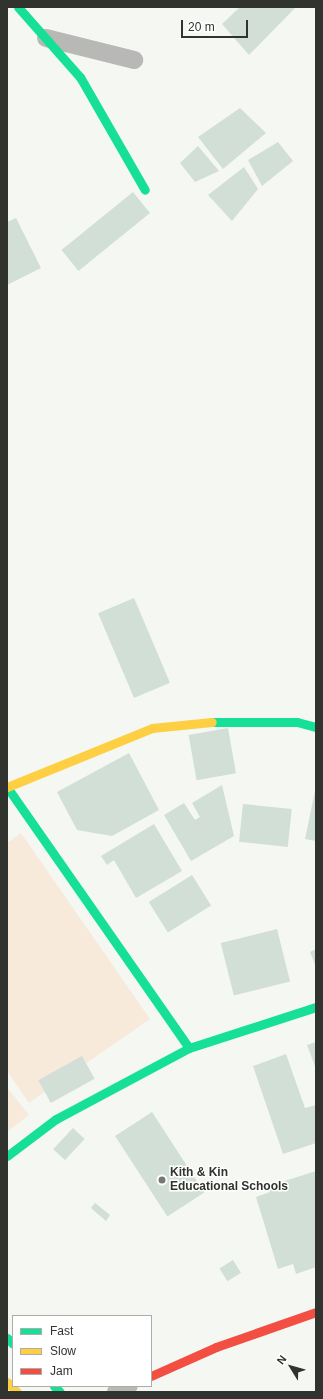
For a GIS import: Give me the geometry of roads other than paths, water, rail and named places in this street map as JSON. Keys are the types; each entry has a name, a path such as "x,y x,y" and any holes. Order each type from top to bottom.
{"street":[{"path":"18,7 46,38 96,100 145,190"},
{"path":"46,38 134,60"},
{"path":"189,1048 7,787 152,728 232,720 297,722 316,727"},
{"path":"7,1156 56,1119 189,1048 316,1007"},
{"path":"152,1376 216,1347 316,1312"},
{"path":"7,1382 17,1392"},
{"path":"116,1392 127,1387"}],"place":[{"name":"Kith & Kin Educational Schools","path":"162,1180"}]}
